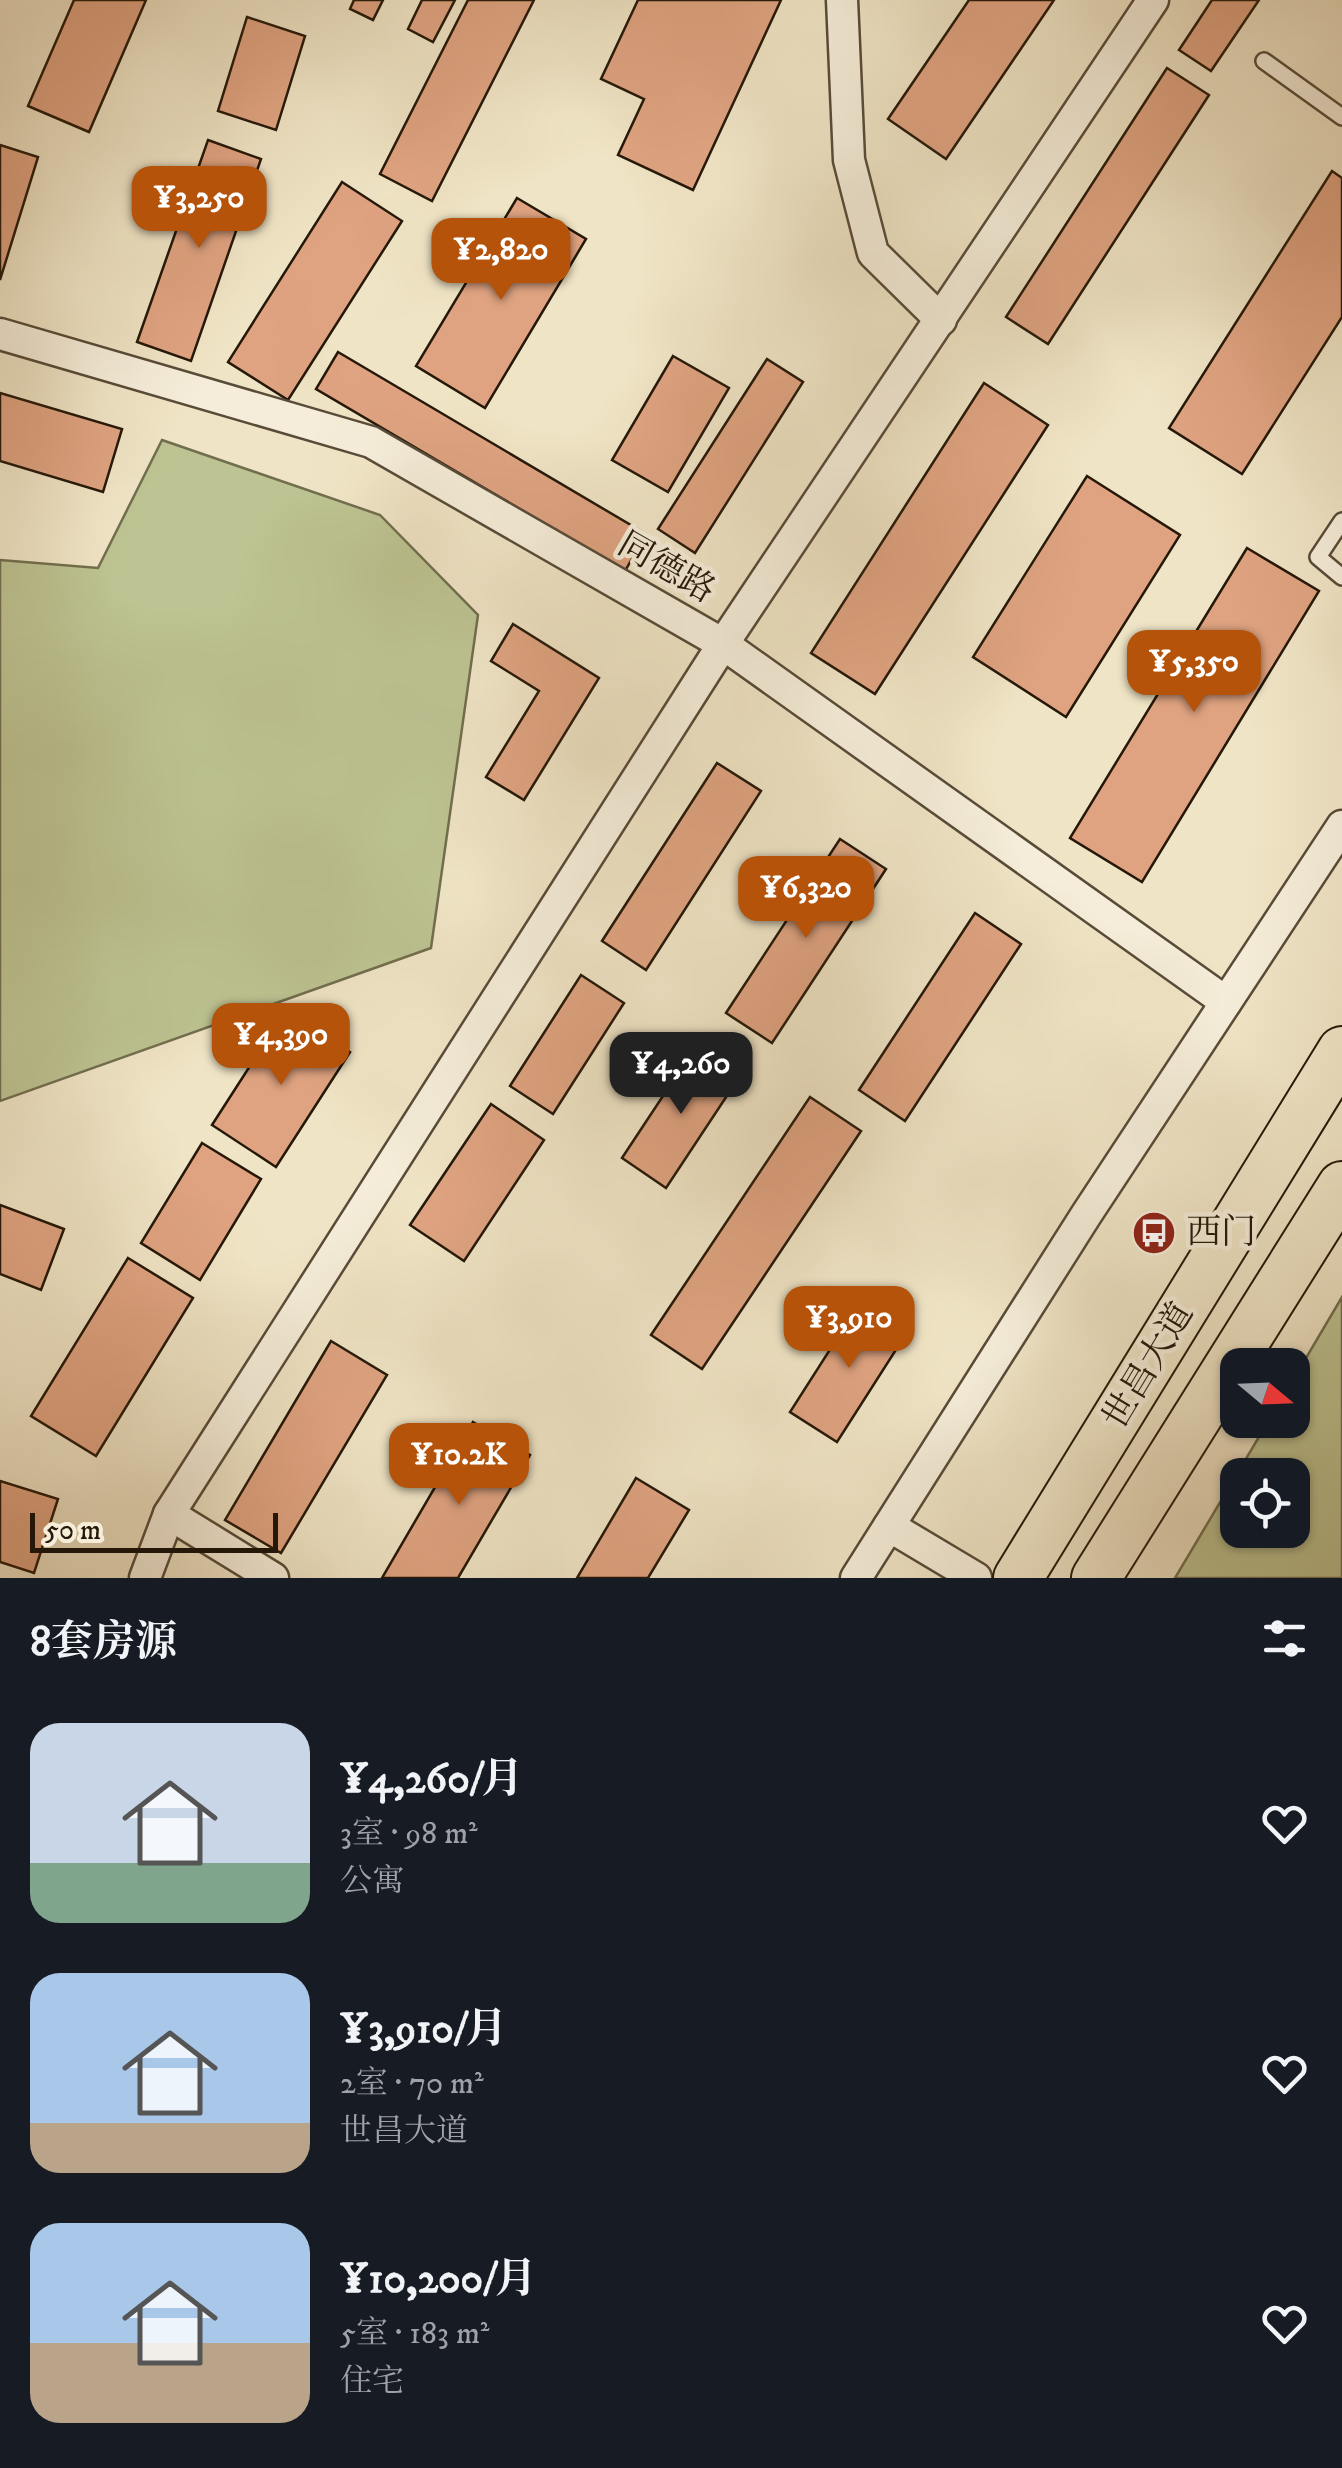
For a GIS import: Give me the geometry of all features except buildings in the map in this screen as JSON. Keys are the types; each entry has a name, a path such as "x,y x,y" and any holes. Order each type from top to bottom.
{"main road":[{"name":"世昌大道","path":"1018,1578 1342,1052"},
{"name":"世昌大道","path":"1096,1578 1342,1186"}],"street":[{"path":"842,0 849,160 874,253 942,320"},
{"path":"145,1578 168,1514 723,644 1154,0"},
{"name":"同德路","path":"0,334 371,442 723,644 1226,1002"},
{"path":"856,1578 1075,1232 1342,826"},
{"path":"168,1514 274,1578"},
{"path":"889,1526 976,1578"}],"lane":[{"path":"1264,61 1342,117"},
{"path":"1342,521 1318,557 1342,577"}],"green space":[{"path":"162,440 380,515 478,615 431,948 0,1101 0,560 98,568"},
{"path":"1342,1297 1342,1578 1175,1578 1220,1502 1220,1548 1310,1548 1310,1458 1246,1458 1258,1438 1310,1438 1310,1351"}],"place":[{"name":"西门","path":"1154,1233"}]}
